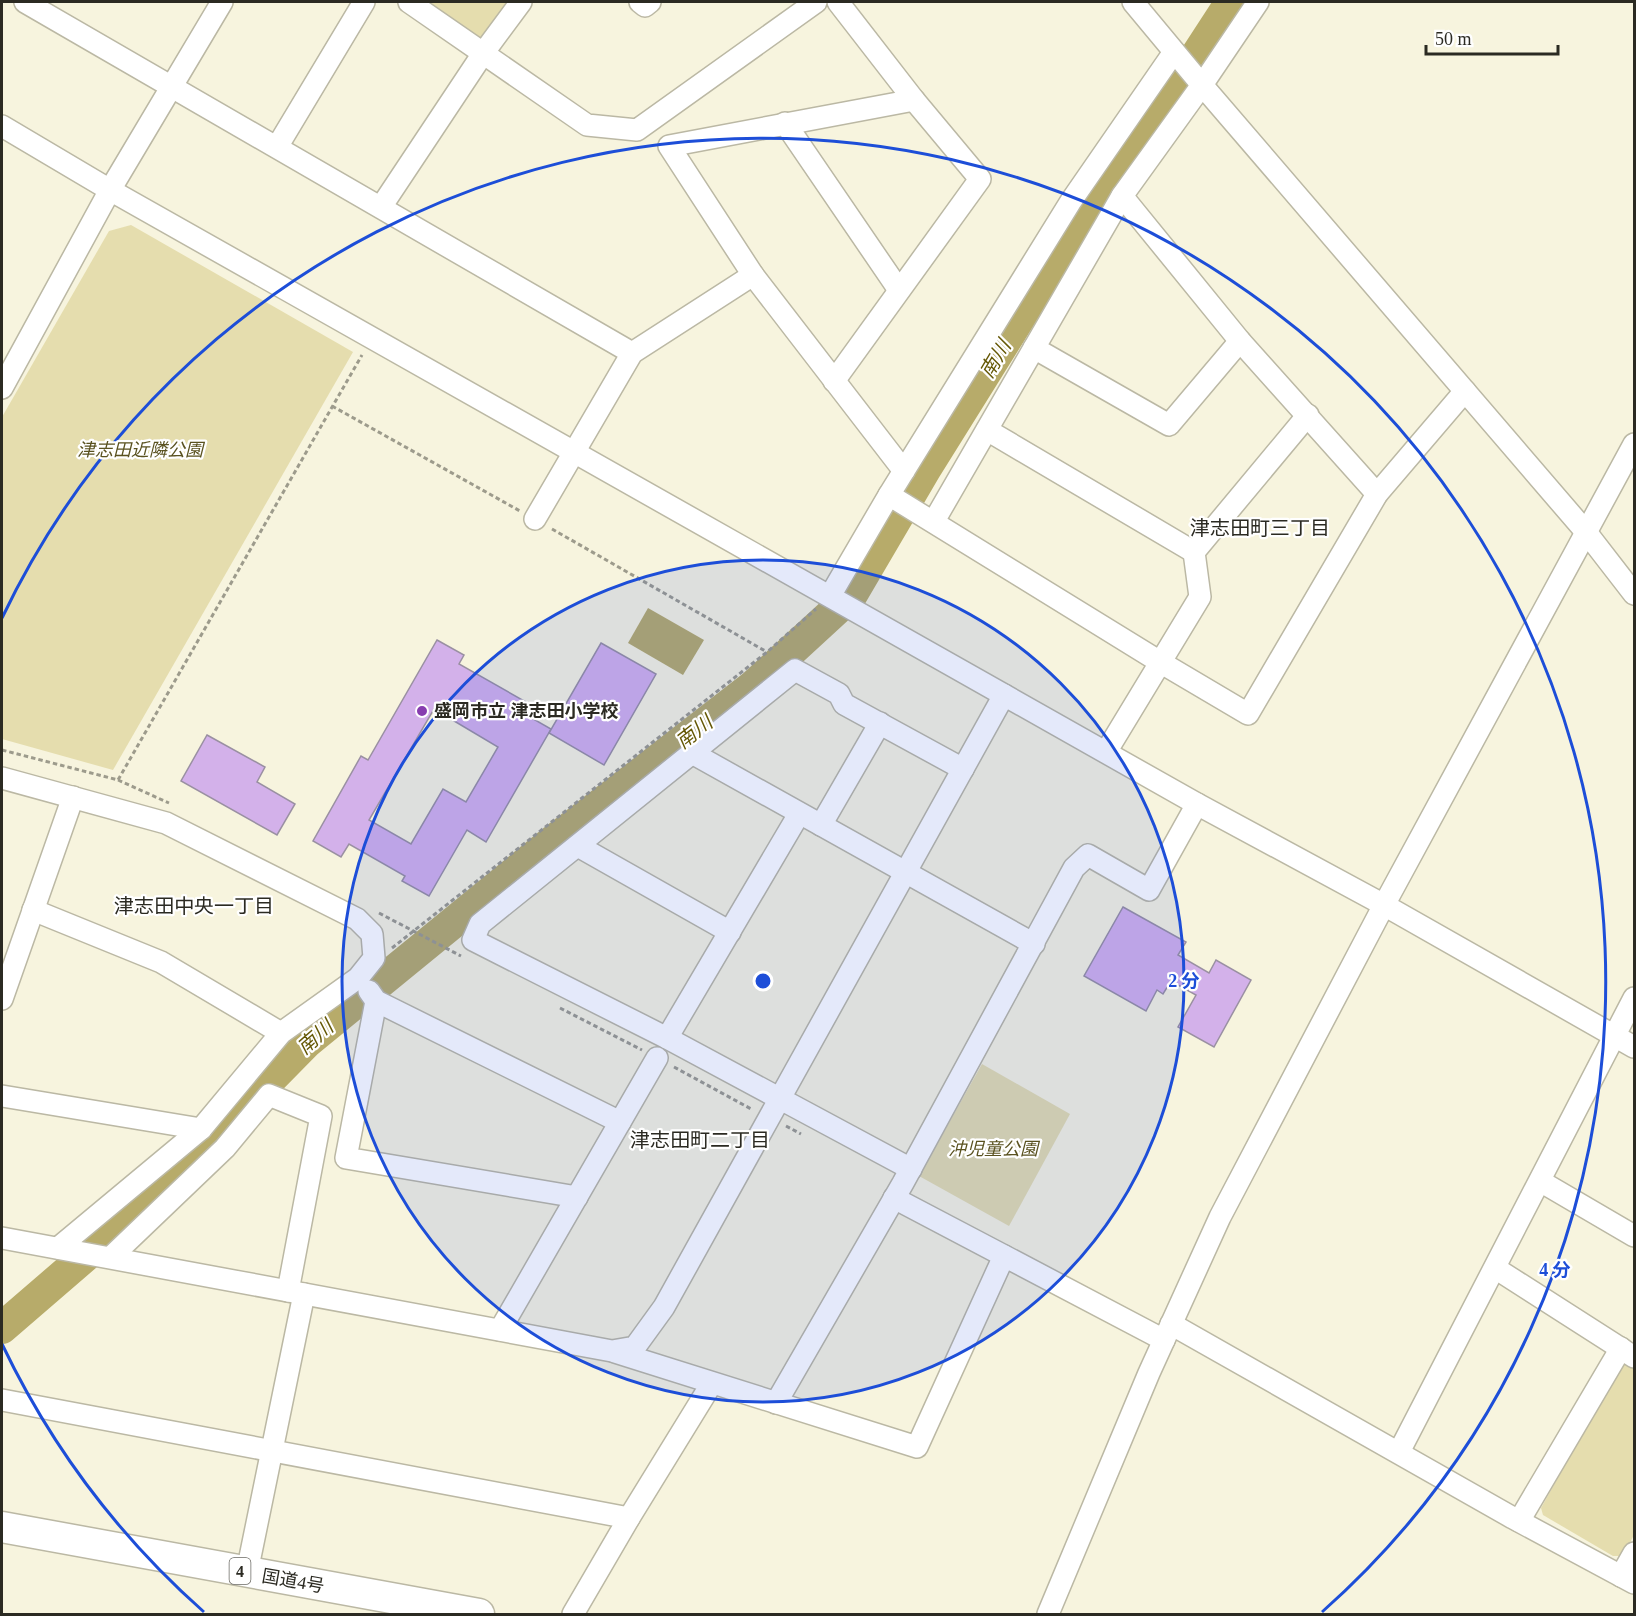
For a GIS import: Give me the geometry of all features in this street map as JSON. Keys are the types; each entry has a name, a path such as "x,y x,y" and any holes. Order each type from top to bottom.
{"highway":[{"name":"国道4号","path":"2,1527 479,1614"},
{"name":"国道4号","path":"2,1548 362,1614"}],"street":[{"path":"25,2 632,353"},
{"path":"2,388 110,190 222,2"},
{"path":"277,147 364,2"},
{"path":"409,2 587,125 637,130 816,2"},
{"path":"381,207 484,52 521,2"},
{"path":"640,2 645,6 650,2"},
{"path":"834,381 980,178 914,100 837,2"},
{"path":"1133,2 1586,532 1635,594"},
{"path":"934,521 1122,196 1258,2"},
{"path":"831,596 889,495 1071,201 1174,52"},
{"path":"904,471 753,275 669,146 914,100"},
{"path":"785,123 899,291"},
{"path":"2,126 110,190 1197,804 1384,905 1635,1047"},
{"path":"1122,196 1240,341 1377,494"},
{"path":"535,519 632,353 753,275"},
{"path":"1034,348 1169,425 1240,341"},
{"path":"889,495 1248,714 1377,494 1465,391"},
{"path":"1106,752 1200,597 1194,552 1308,415"},
{"path":"987,430 1194,552"},
{"path":"1048,1614 1167,1332 1220,1217 1384,905 1635,444"},
{"path":"911,1169 667,1038 473,940 480,924 795,670 839,694 844,704 963,769"},
{"path":"612,1351 635,1347 664,1307 1004,694"},
{"path":"821,825 880,723"},
{"path":"692,753 1034,944"},
{"path":"2,778 166,823 357,919 372,934 374,958 367,989 346,1158 576,1197"},
{"path":"2,999 73,797"},
{"path":"776,1403 911,1169 1074,868 1088,855 1149,890 1197,804"},
{"path":"667,1038 799,814"},
{"path":"578,846 730,932"},
{"path":"33,910 161,962 281,1033"},
{"path":"58,1248 201,1129 281,1033 367,989"},
{"path":"367,989 620,1122"},
{"path":"1399,1452 1635,998"},
{"path":"500,1330 657,1058"},
{"path":"111,1257 225,1148 269,1095 321,1116 351,1132"},
{"path":"2,1096 201,1129"},
{"path":"247,1572 272,1451 321,1116"},
{"path":"1540,1181 1635,1236"},
{"path":"894,1198 1004,1256 1167,1332 1399,1452 1628,1580 1635,1553"},
{"path":"2,1238 612,1351 916,1448 1004,1256"},
{"path":"1495,1268 1628,1353 1519,1521"},
{"path":"573,1614 712,1383"},
{"path":"2,1400 629,1518"}],"path":[{"path":"2,750 118,780 373,338"},
{"path":"374,958 381,957 414,932 766,652 831,596"},
{"path":"414,932 462,956"},
{"path":"554,1005 768,1118"}],"green space":[{"path":"423,2 508,2 484,38 477,39"},
{"name":"津志田近隣公園","path":"131,225 353,352 113,770 2,739 2,417 109,231"},
{"name":"沖児童公園","path":"982,1064 1070,1114 1009,1226 919,1176"},
{"path":"1627,1360 1634,1364 1634,1535 1623,1556 1613,1556 1543,1515 1541,1508 1622,1363"}],"shaded area":[{"path":"648,608 704,640 683,675 628,643"}],"building":[{"path":"437,640 464,655 459,664 526,702 521,712 551,729 486,842 467,830 429,896 402,881 405,876 349,844 341,857 313,841 361,756 368,760","holes":["434,709 498,747 466,802 443,789 411,844 369,820"]},
{"path":"601,643 656,674 604,765 549,733"},
{"path":"207,735 265,767 257,782 295,804 277,835 181,781"},
{"path":"1123,907 1186,942 1178,955 1209,973 1216,960 1251,980 1214,1047 1178,1027 1196,995 1171,981 1163,994 1157,990 1146,1011 1084,976"}],"waterway":[{"name":"南川","path":"2,1328 105,1239 194,1157 307,1042 553,841 752,687 851,596 926,468 1042,282 1107,184 1164,105 1231,2"}],"place":[{"name":"盛岡市立 津志田小学校","path":"422,711"}],"district":[{"name":"津志田町三丁目","path":"1260,528"},
{"name":"津志田中央一丁目","path":"194,906"},
{"name":"津志田町二丁目","path":"700,1140"}]}
